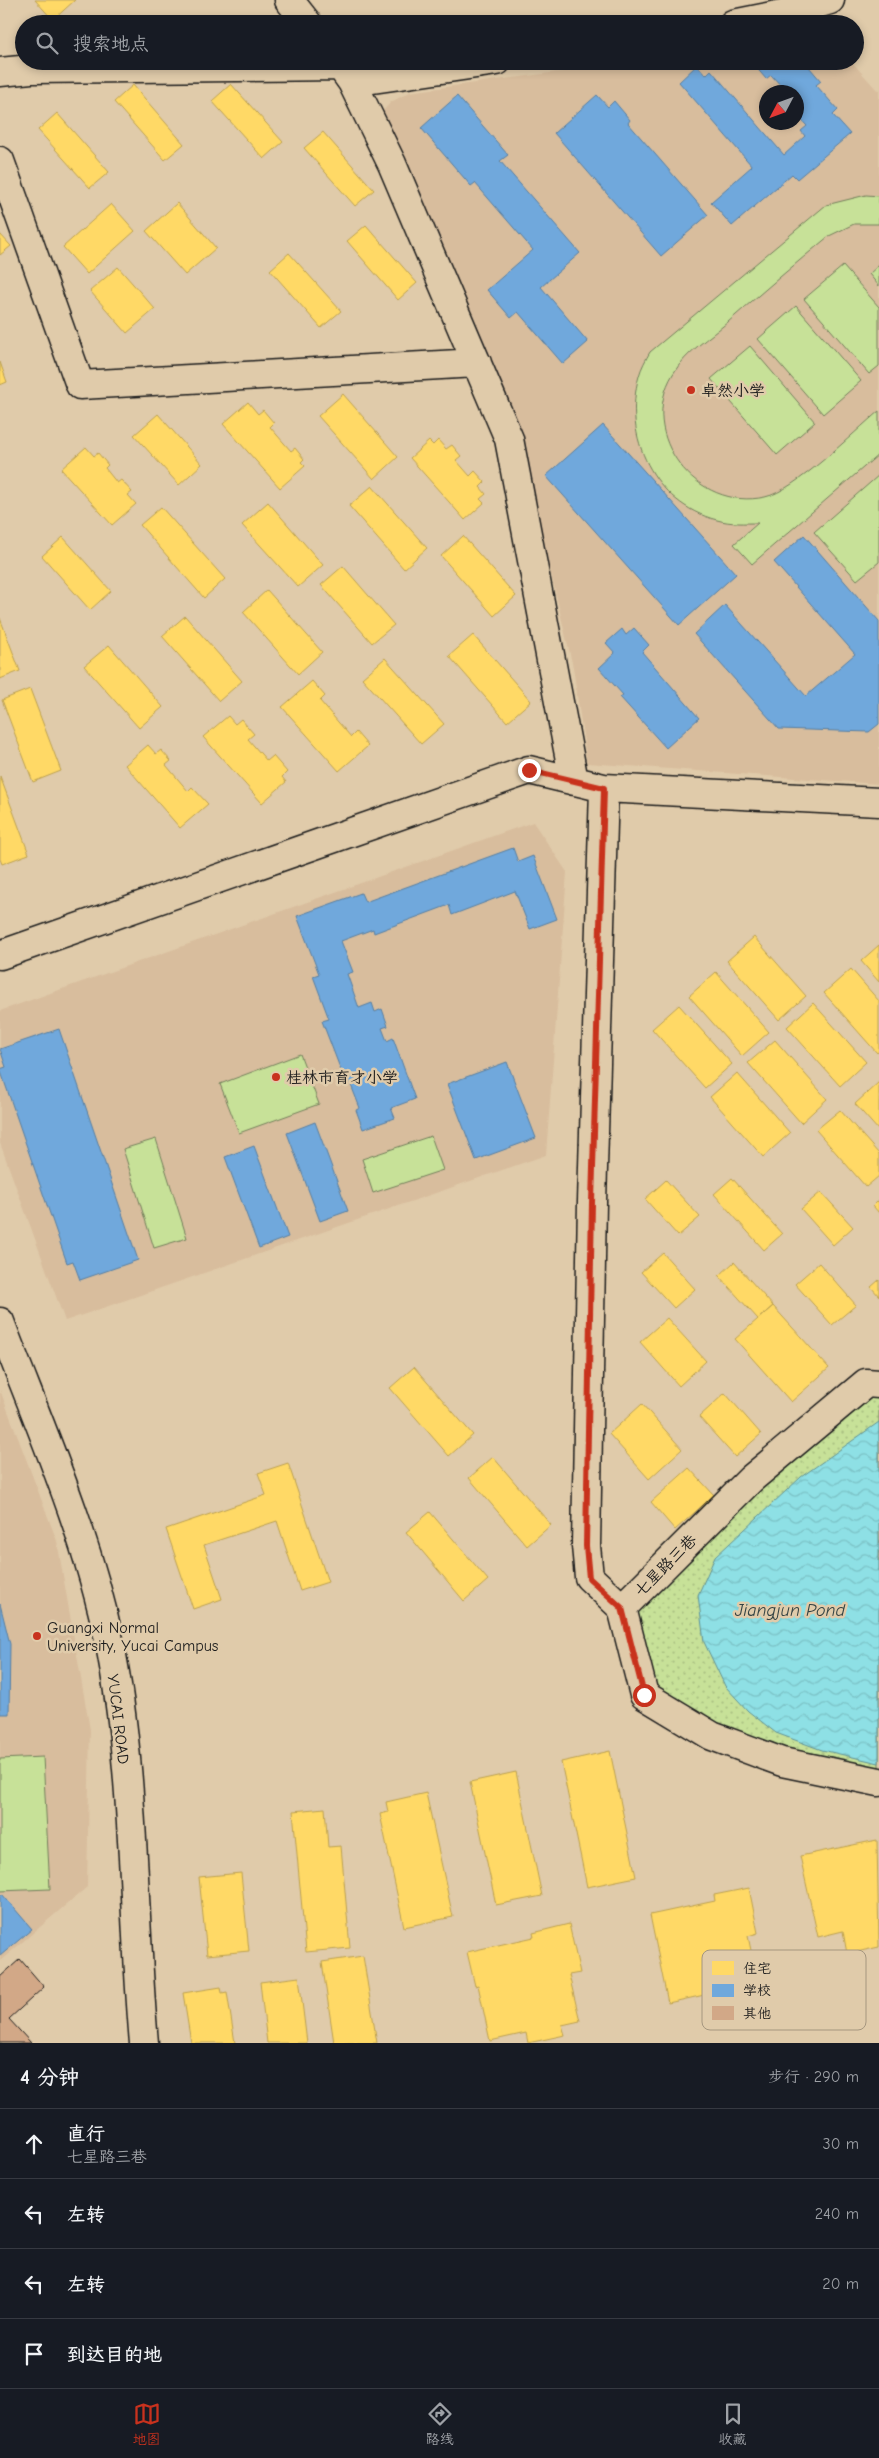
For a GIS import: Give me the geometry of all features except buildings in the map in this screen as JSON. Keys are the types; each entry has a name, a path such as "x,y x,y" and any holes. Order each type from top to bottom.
{"street":[{"path":"289,0 301,15"},
{"path":"777,15 830,0"},
{"path":"0,72 31,70 343,70 392,164 509,439 574,781"},
{"path":"0,161 80,384 477,363"},
{"path":"0,955 529,770 604,788 879,802"},
{"path":"604,788 592,1212 586,1546 589,1578 622,1608"},
{"name":"YUCAI ROAD","path":"0,1322 86,1552 108,1640 124,1735 144,2043"},
{"name":"七星路三巷","path":"879,1384 866,1383 751,1479 622,1608 644,1695 712,1736 782,1762 879,1782"}],"shaded area":[{"name":"卓然小学","path":"571,70 859,70 877,90 879,89 879,784 587,763 573,667 537,515 526,445 386,123 383,111 391,102 410,92"},
{"name":"桂林市育才小学","path":"533,822 567,872 546,1155 65,1321 0,1143 0,1011"},
{"name":"Guangxi Normal University, Yucai Campus","path":"0,1390 57,1541 90,1730 87,1887 0,1961"}],"green space":[{"path":"866,195 879,196 879,224 854,224 829,236 691,352 673,374 664,397 662,421 668,444 680,464 696,481 717,493 740,499 765,497 792,484 824,460 879,411 879,454 752,564 734,544 758,523 722,521 695,512 676,499 660,483 648,464 640,444 635,422 635,399 640,373 650,352 826,205"},
{"path":"879,265 879,286 869,274"},
{"path":"843,266 879,307 879,366 869,374 804,299"},
{"path":"796,306 861,381 823,414 758,339"},
{"path":"750,346 815,422 777,455 711,379"},
{"path":"879,475 879,562 857,580 814,532"},
{"path":"300,1054 319,1104 239,1133 220,1084"},
{"path":"431,1136 443,1170 373,1193 362,1159"},
{"path":"156,1139 187,1238 154,1248 123,1149"},
{"name":"Jiangjun Pond","path":"879,1384 879,1782 782,1762 644,1695 622,1608"},
{"path":"43,1757 50,1889 0,1891 0,1759"}],"water":[{"name":"Jiangjun Pond","path":"879,1422 879,1763 822,1750 776,1733 748,1711 725,1686 704,1642 698,1595 715,1557 801,1477"}],"place":[{"name":"卓然小学","path":"691,390"},
{"name":"桂林市育才小学","path":"276,1077"},
{"name":"Guangxi Normal University, Yucai Campus","path":"37,1636"}],"route":[{"path":"529,770 604,788 592,1202 586,1546 589,1578 622,1608 644,1695"}]}
